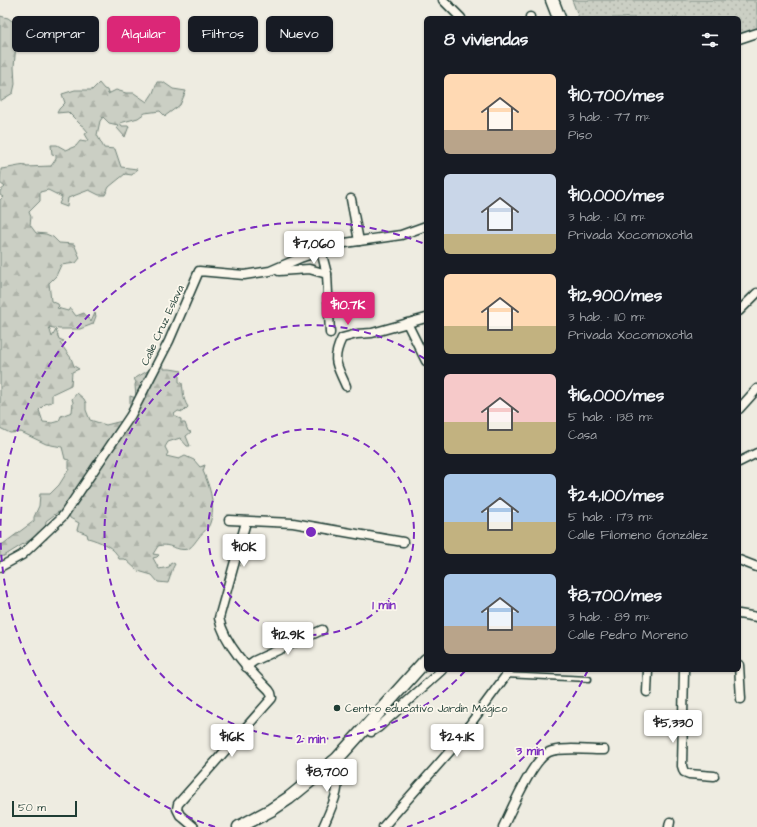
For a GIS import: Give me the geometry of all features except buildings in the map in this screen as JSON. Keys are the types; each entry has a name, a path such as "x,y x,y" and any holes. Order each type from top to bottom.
{"main road":[{"path":"552,0 558,16"},
{"path":"239,827 271,810 289,798 337,759 424,662"}],"street":[{"path":"443,0 457,16"},
{"path":"741,38 757,33"},
{"path":"351,199 359,241"},
{"name":"Calle Cruz Eslava","path":"0,567 22,555 63,516 122,428 169,341 198,271 244,275 270,271 300,258 345,243 401,235 424,227"},
{"path":"321,251 327,274 330,333"},
{"path":"270,271 309,268 327,274"},
{"path":"741,309 757,293"},
{"path":"346,386 335,361 337,349 342,338 357,334 372,333 424,319"},
{"path":"408,324 424,358"},
{"path":"741,408 757,389"},
{"path":"741,461 757,453"},
{"path":"228,520 293,523 403,542"},
{"path":"194,827 180,815 177,809 178,804 272,698 271,693 246,666 221,629 219,618 246,522"},
{"path":"741,561 757,567"},
{"path":"741,614 756,616"},
{"path":"246,666 322,630"},
{"path":"365,728 371,732 379,727 440,672"},
{"path":"647,692 648,672"},
{"path":"684,672 682,766 684,772 689,774 714,776"},
{"path":"739,672 741,699"},
{"path":"383,827 451,750 508,673"},
{"path":"503,827 528,778 541,758 550,752 604,750"},
{"path":"323,827 336,797 339,777 337,759"}],"lane":[{"path":"508,673 589,680"}],"green space":[{"path":"572,0 757,0 757,33 741,38 741,16 578,16"},
{"path":"0,16 12,21 12,52 15,52 15,84 13,93 0,101"},
{"path":"157,82 163,82 173,89 186,91 180,105 165,116 160,111 145,113 138,118 120,123 122,126 129,126 125,137 117,128 118,125 109,123 103,117 100,121 97,135 104,148 115,149 121,167 137,169 132,175 125,174 109,187 105,195 99,195 89,190 68,198 67,207 59,204 62,197 48,190 40,192 40,201 29,212 31,217 30,225 36,233 46,234 53,237 59,243 74,244 80,258 76,263 61,265 56,276 49,283 51,301 58,304 59,306 57,308 68,311 70,308 76,316 84,313 91,322 95,313 96,316 93,324 80,329 59,329 49,327 52,337 56,330 59,339 64,341 60,343 71,358 74,366 79,369 72,372 71,385 52,394 52,402 45,404 39,410 43,422 52,423 59,421 61,416 72,412 72,399 77,393 86,403 86,410 90,420 106,425 122,421 130,407 130,396 136,398 136,382 134,379 156,367 164,367 164,369 182,371 179,375 179,382 182,383 184,398 188,407 183,412 178,411 174,414 176,417 181,419 181,423 185,423 188,431 191,432 186,436 190,446 187,446 180,438 168,442 165,447 168,453 166,456 179,459 185,456 194,460 200,467 205,465 203,471 210,490 212,517 208,527 188,549 184,550 166,545 158,546 153,554 159,555 153,558 159,569 169,567 171,562 175,564 168,583 158,582 152,575 138,571 125,559 119,559 111,548 88,538 87,534 77,530 79,523 70,518 69,514 65,516 58,512 46,521 45,533 47,539 33,538 0,557 0,545 34,521 34,517 39,506 40,494 50,494 59,485 69,469 69,460 65,459 62,447 46,444 21,432 10,433 0,428 0,200 3,197 0,195 0,191 5,187 0,183 1,169 26,165 26,167 51,166 56,159 56,155 52,154 51,145 57,145 66,150 76,146 80,141 86,142 88,139 85,134 88,132 83,126 68,112 57,113 65,103 62,94 75,90 92,90 99,83 104,89 107,90 108,94 116,90 126,93 134,93 147,102 153,93"}],"place":[{"name":"Centro educativo Jardín Mágico","path":"337,708"}]}
